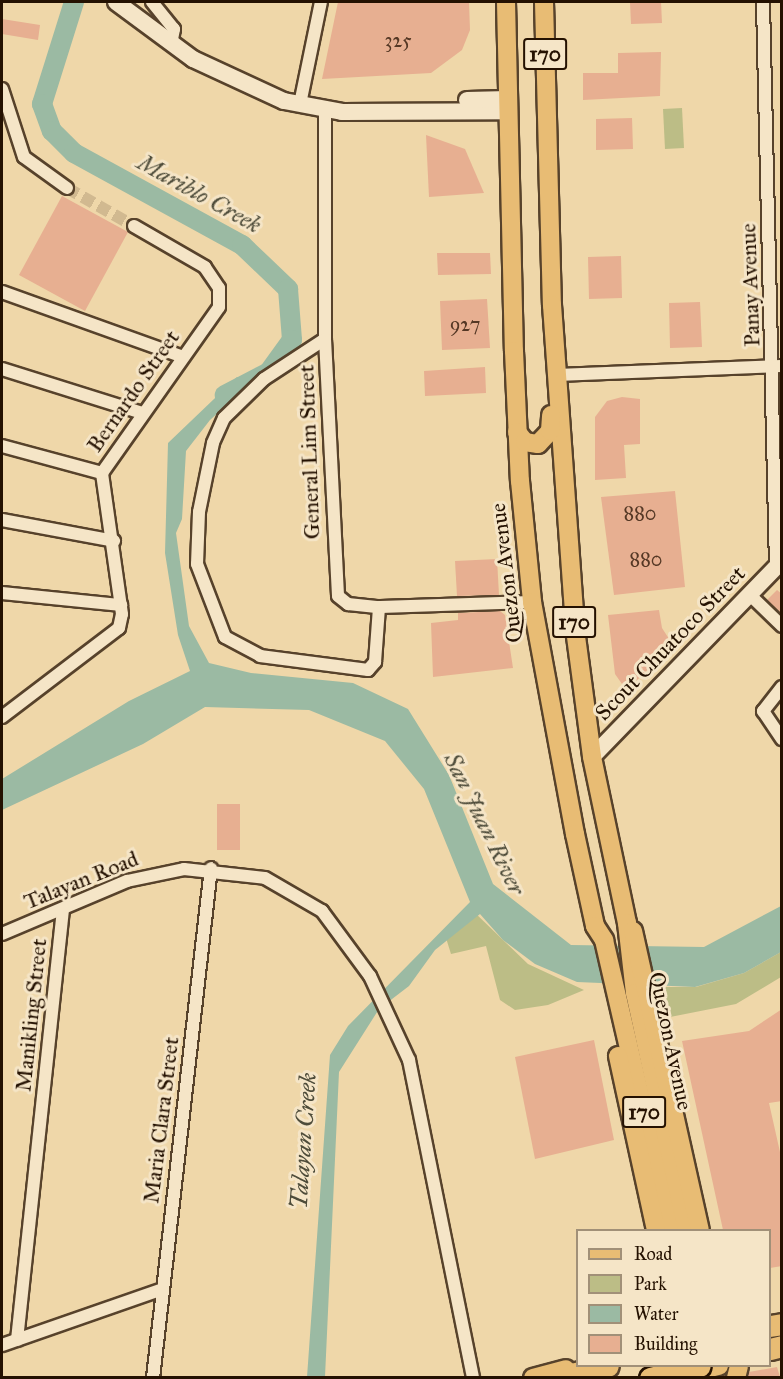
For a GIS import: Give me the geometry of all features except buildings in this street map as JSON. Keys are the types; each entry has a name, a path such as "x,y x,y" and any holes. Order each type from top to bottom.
{"highway":[{"path":"552,1377 599,1367"},
{"path":"650,1377 688,1371"}],"main road":[{"path":"116,2 171,44 236,82 300,104 342,112 508,105"},
{"name":"Quezon Avenue","path":"506,2 517,432 532,602 560,767 610,994 671,1229"},
{"name":"170","path":"544,2 556,367 572,605 592,757 642,991"},
{"path":"517,432 532,445 544,441 550,431 556,367"},
{"name":"Scout Chuatoco Street","path":"592,757 779,564"},
{"path":"642,991 700,1229"},
{"name":"Quezon Avenue","path":"642,991 687,1229"},
{"path":"610,994 656,1229"},
{"path":"533,1377 576,1366"},
{"path":"688,1371 709,1367"}],"street":[{"path":"152,2 174,29 171,44"},
{"path":"300,104 321,2"},
{"name":"Panay Avenue","path":"763,2 777,367 779,564"},
{"path":"2,89 24,157 38,171 67,188"},
{"name":"General Lim Street","path":"325,107 325,339 336,589 348,604 379,607 532,602"},
{"name":"Bernardo Street","path":"2,717 119,628 121,605 114,541 102,473 181,356 219,306 219,288 205,267 134,226"},
{"path":"2,292 181,356"},
{"path":"325,339 264,379 224,418 213,443 199,512 197,564 225,637 260,656 368,670 375,662 379,607"},
{"path":"556,367 777,367"},
{"path":"2,369 142,412"},
{"path":"2,446 102,473"},
{"path":"2,520 114,541"},
{"path":"2,593 121,605"},
{"path":"749,594 782,626"},
{"path":"782,687 763,711 782,739"},
{"name":"Talayan Road","path":"2,934 159,872 211,868 265,878 291,890 322,911 358,959 379,994 409,1060 473,1377"},
{"name":"Maria Clara Street","path":"153,1377 211,868"},
{"name":"Manikling Street","path":"17,1340 63,910"},
{"path":"2,1346 163,1289"}],"green space":[{"path":"682,108 684,148 665,149 663,109"},
{"path":"472,910 528,964 584,990 548,1005 515,1010 500,1000 486,946 451,954 446,938"},
{"path":"781,952 781,977 736,1004 665,1018 659,987 696,987 744,973"}],"water":[{"path":"237,377 250,384 210,420 186,451 182,519 176,533 189,626 209,663 251,673 353,683 408,709 449,775 493,884 571,945 704,947 781,906 781,952 744,973 695,987 577,982 535,964 503,940 480,914 435,950 409,986 379,1009 339,1072 325,1377 307,1377 330,1055 348,1026 470,902 424,789 385,741 309,710 205,707 143,744 2,810 2,779 129,701 190,671 178,635 165,553 168,443"}],"waterway":[{"name":"Mariblo Creek","path":"74,2 42,104 52,131 74,153 242,245 288,289 292,340 269,372 225,395"}],"tunnel":[{"path":"67,188 134,226"}],"water label":[{"name":"San Juan River","path":"484,824"},
{"name":"Talayan Creek","path":"304,1141"}]}
